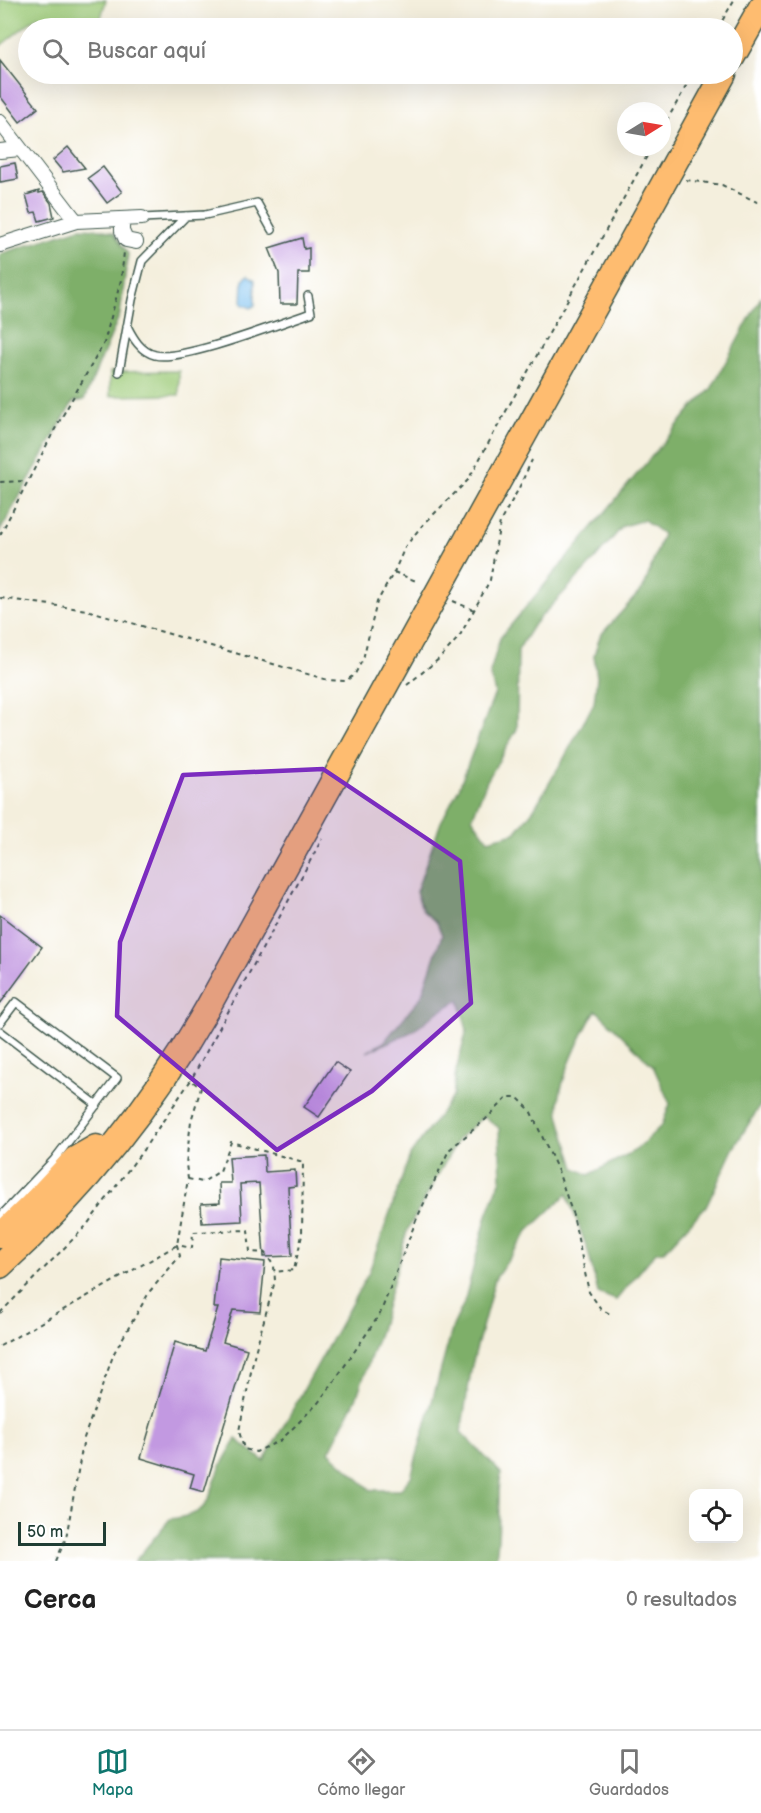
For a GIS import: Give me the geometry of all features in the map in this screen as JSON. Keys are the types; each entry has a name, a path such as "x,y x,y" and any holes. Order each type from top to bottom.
{"highway":[{"path":"739,18 749,0"},
{"path":"743,39 761,7"},
{"path":"0,1266 44,1224 100,1152 162,1058 703,84"},
{"path":"0,1248 143,1108 173,1066 718,84"},
{"path":"0,1236 75,1159 100,1152"},
{"path":"0,1287 95,1177 100,1152"}],"street":[{"path":"0,122 76,221"},
{"path":"0,151 20,149"},
{"path":"0,245 76,221 142,218"},
{"path":"122,219 122,231 131,241"}],"lane":[{"path":"142,218 205,214 257,202 272,230"},
{"path":"119,372 142,261 186,216"},
{"path":"127,326 136,343 155,355 184,354 311,313 308,296"},
{"path":"0,1023 16,1002 117,1078 54,1160 0,1217"},
{"path":"0,1031 97,1106"}],"path":[{"path":"724,18 734,0"},
{"path":"671,113 687,84"},
{"path":"0,598 87,610 328,680 346,681 355,674 363,659 377,602 405,547 420,528 468,480 647,156"},
{"path":"684,179 722,186 761,204"},
{"path":"0,536 104,343 131,241"},
{"path":"445,597 474,610 490,580 500,522 532,460"},
{"path":"0,482 28,481"},
{"path":"394,572 416,581"},
{"path":"56,1561 66,1539 84,1438 114,1353 150,1291 180,1256 177,1245 188,1179 186,1164 191,1121 201,1088 191,1080"},
{"path":"0,1346 177,1245 192,1248 193,1232 248,1230 250,1252 265,1253 274,1266 275,1281 255,1352 239,1431 244,1449 256,1452 281,1440 318,1403 380,1314 417,1218 450,1150 508,1097 517,1097 530,1110 558,1171 573,1215 589,1292 601,1308 610,1314"},
{"path":"188,1179 203,1182 220,1171 231,1142 303,1162 302,1235 294,1270 274,1272"}],"highlighted area":[{"path":"323,769 460,861 471,1003 372,1091 277,1150 117,1016 120,942 183,775"}],"green space":[{"path":"0,0 106,0 101,18 40,18 38,16 18,18 18,32 0,46"},
{"path":"80,228 101,229 114,233 128,254 120,314 84,400 73,402 0,531 0,254"},
{"path":"761,297 761,1104 733,1149 707,1205 664,1251 656,1252 616,1300 598,1293 588,1251 567,1194 528,1231 495,1279 472,1365 461,1432 501,1473 495,1561 135,1561 170,1519 194,1514 206,1504 220,1468 236,1439 264,1461 369,1272 410,1155 453,1096 456,1071 467,1030 459,1000 435,1014 413,1031 367,1052 384,1042 421,997 442,935 437,923 423,911 416,892 441,822 459,788 495,693 490,673 500,638 693,407 711,389","holes":["644,520 663,534 644,587 600,636 594,656 597,677 594,703 534,809 515,833 488,840 472,818 487,781 517,729 518,650 534,624 623,526","596,1010 653,1066 670,1104 662,1125 636,1150 589,1175 575,1168 559,1114 561,1089 577,1046","484,1116 499,1128 501,1179 487,1215 464,1303 453,1326 411,1477 400,1490 371,1490 329,1452 356,1399 380,1330 407,1231 458,1139"]},
{"path":"179,371 179,395 110,396 110,372"}],"water":[{"path":"248,275 255,280 255,305 251,308 242,304 243,280"}],"building":[{"path":"0,60 38,108 20,122 0,96"},
{"path":"68,147 85,168 63,172 53,160"},
{"path":"15,163 18,179 0,182 0,166"},
{"path":"103,167 122,192 107,203 88,178"},
{"path":"39,191 39,193 43,192 51,203 54,217 39,221 36,212 31,213 26,195"},
{"path":"302,238 304,249 309,248 309,273 298,273 297,304 280,304 279,273 269,248"},
{"path":"0,915 42,947 0,1004"},
{"path":"335,1062 350,1072 319,1117 304,1107"},
{"path":"264,1155 265,1172 295,1170 296,1186 288,1187 292,1256 264,1257 259,1183 240,1184 242,1221 202,1223 201,1204 220,1203 219,1183 231,1183 229,1157"},
{"path":"219,1257 265,1262 260,1312 233,1310 223,1342 247,1349 204,1492 190,1488 194,1474 141,1458 175,1342 205,1351 218,1308 214,1308"}]}
